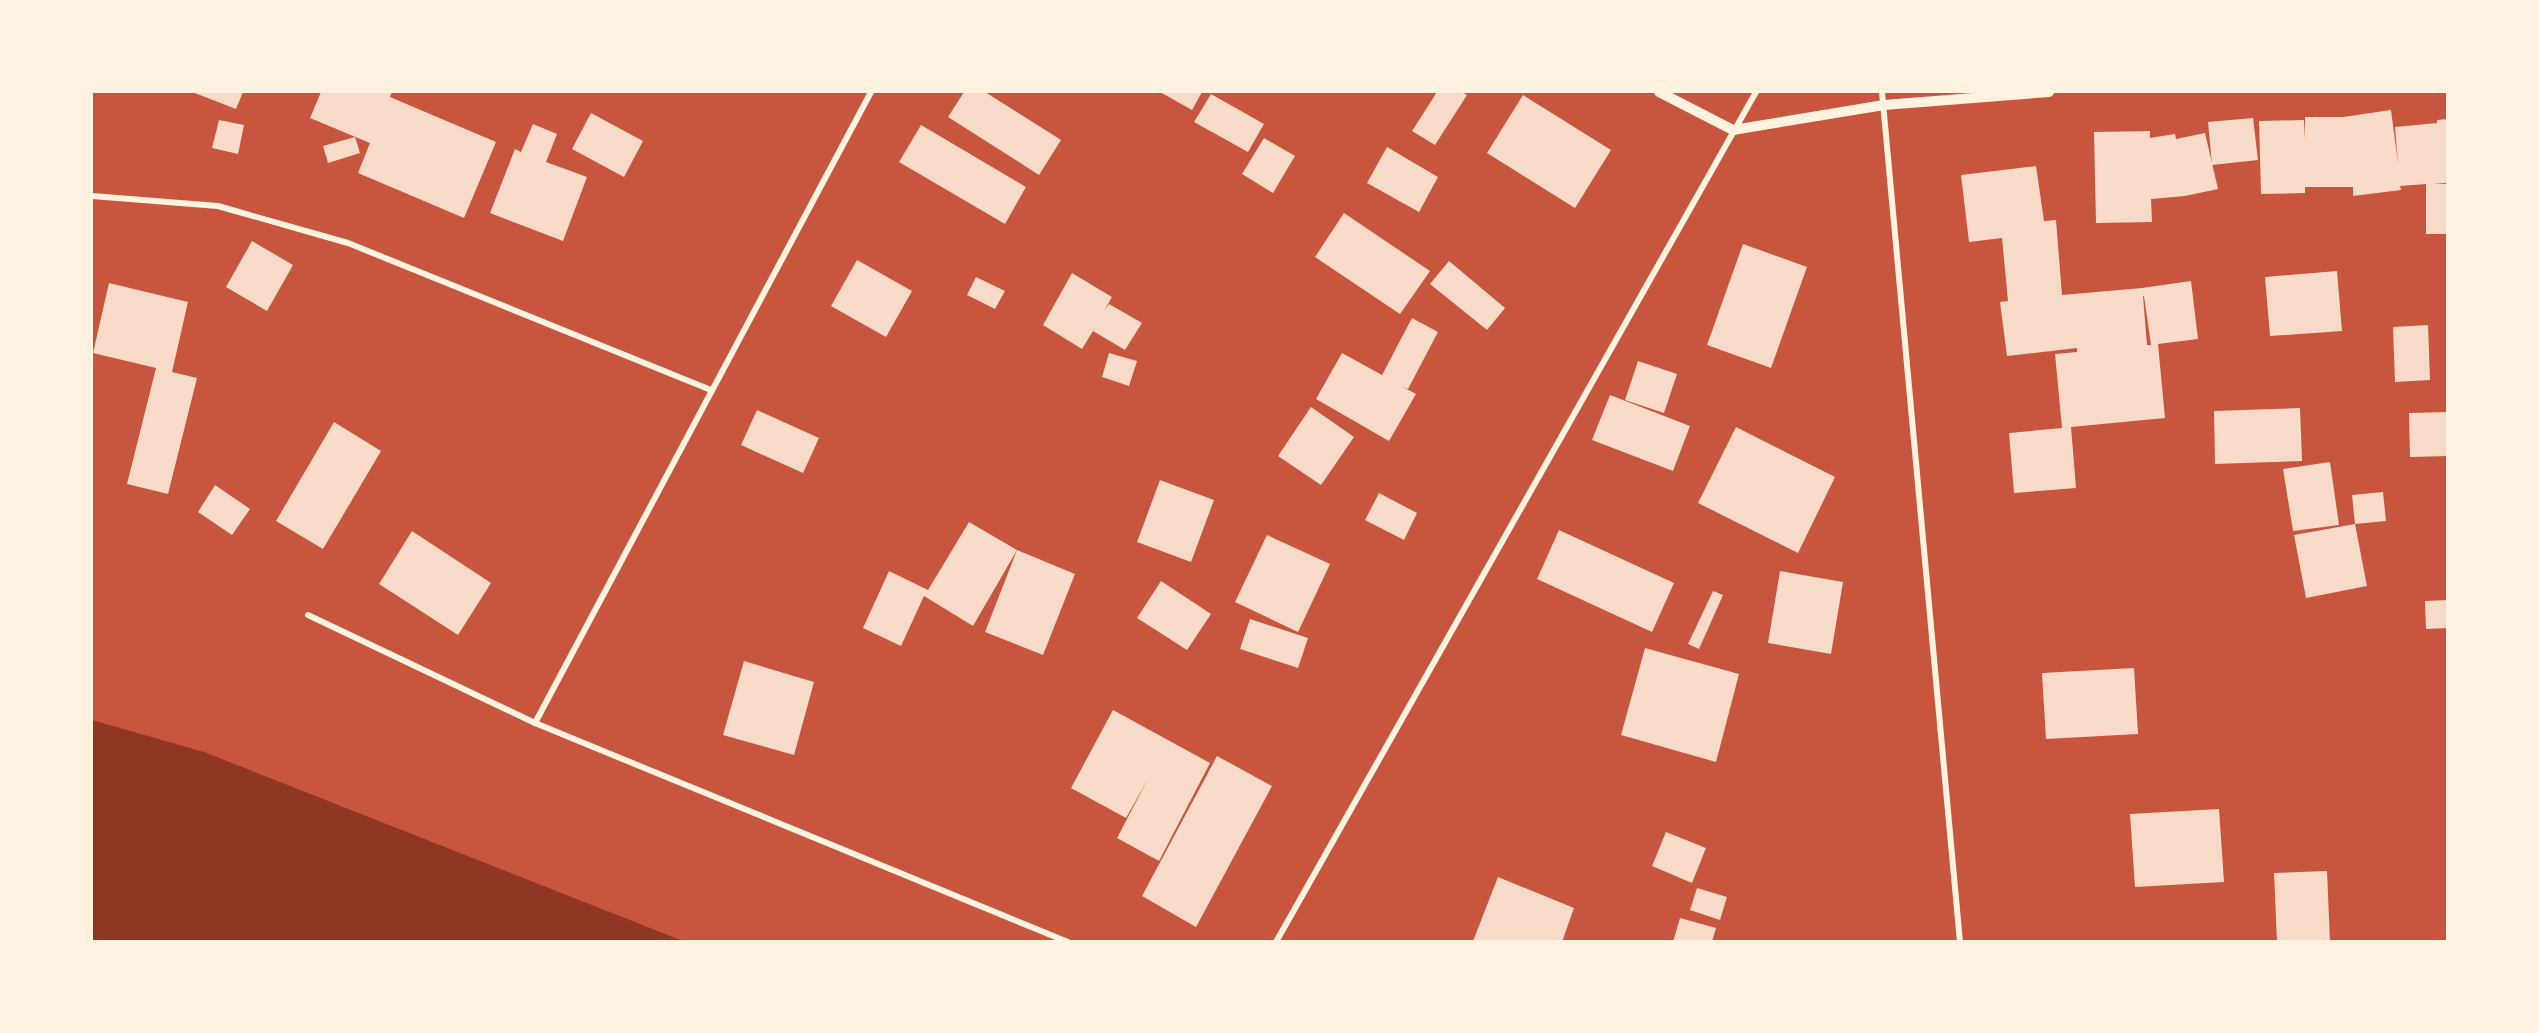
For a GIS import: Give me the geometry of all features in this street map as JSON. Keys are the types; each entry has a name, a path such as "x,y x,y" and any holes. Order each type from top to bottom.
{"street":[{"path":"534,723 872,92"},
{"path":"1659,92 1733,130 1884,105 2049,92"},
{"path":"1276,942 1756,92"},
{"path":"1882,92 1960,942"},
{"path":"92,196 218,206 348,243 711,390"},
{"path":"308,615 534,723 1068,942"}],"shaded area":[{"path":"92,720 204,752 683,941 92,941"}],"building":[{"path":"192,92 243,92 236,109"},
{"path":"321,92 392,92 390,97 496,142 464,218 358,173 370,143 310,118"},
{"path":"964,92 985,92 1061,140 1039,175 948,117"},
{"path":"1160,92 1202,92 1192,110"},
{"path":"1437,92 1462,92 1467,95 1435,145 1412,131"},
{"path":"1211,94 1264,124 1248,152 1194,122"},
{"path":"1523,95 1611,150 1575,208 1487,153"},
{"path":"2391,110 2398,163 2395,127 2437,123 2437,120 2448,119 2448,178 2446,183 2433,184 2448,184 2448,234 2426,234 2426,184 2400,186 2401,190 2353,196 2353,187 2305,187 2305,193 2261,194 2259,121 2304,120 2305,140 2305,117 2343,117"},
{"path":"591,113 643,141 624,177 572,149"},
{"path":"2253,118 2258,160 2212,165 2208,122"},
{"path":"219,120 244,125 238,154 212,148"},
{"path":"533,124 557,134 546,162 587,177 563,241 490,213 515,149 521,152"},
{"path":"921,125 1026,187 1005,224 899,162"},
{"path":"2150,131 2150,138 2175,134 2176,139 2205,133 2218,189 2185,196 2151,199 2152,222 2096,223 2094,132"},
{"path":"355,137 360,153 328,163 323,146"},
{"path":"1264,138 1295,156 1273,193 1242,174"},
{"path":"1387,147 1438,177 1419,212 1367,183"},
{"path":"2036,166 2044,221 2056,220 2062,295 2191,281 2198,339 2158,344 2165,418 2071,427 2076,488 2014,493 2009,433 2062,428 2055,354 2077,352 2077,348 2007,356 2000,302 2008,301 2002,238 1969,242 1961,175","holes":["2144,296 2151,345 2147,345"]},
{"path":"1344,213 1430,271 1400,314 1315,257"},
{"path":"252,241 293,265 267,311 226,287"},
{"path":"1743,244 1807,267 1771,368 1707,345"},
{"path":"857,260 912,291 886,337 831,306"},
{"path":"1449,261 1505,308 1487,330 1430,284"},
{"path":"2337,271 2342,331 2270,336 2265,277"},
{"path":"1072,273 1112,297 1104,311 1109,304 1142,323 1125,350 1093,331 1082,349 1043,325"},
{"path":"976,277 1005,291 995,309 967,295"},
{"path":"109,283 188,302 172,372 197,378 168,494 127,484 156,368 93,353"},
{"path":"1412,318 1438,332 1408,389 1401,386 1416,394 1389,441 1316,399 1342,353 1382,375"},
{"path":"2428,325 2430,380 2395,382 2393,327"},
{"path":"1109,353 1137,361 1129,386 1102,377"},
{"path":"1638,361 1677,374 1664,413 1625,400"},
{"path":"1610,395 1690,426 1673,471 1592,440"},
{"path":"1311,407 1354,437 1321,485 1278,456"},
{"path":"2300,408 2302,461 2215,464 2214,411"},
{"path":"757,410 819,438 803,473 741,445"},
{"path":"2448,412 2448,456 2410,457 2409,413"},
{"path":"334,422 381,451 323,549 276,521"},
{"path":"1736,427 1835,477 1798,553 1698,503"},
{"path":"2330,462 2339,525 2293,531 2283,469"},
{"path":"1160,480 1214,500 1191,562 1137,542"},
{"path":"215,485 250,509 232,535 198,512"},
{"path":"2383,492 2386,521 2355,524 2352,495"},
{"path":"1379,493 1417,513 1404,540 1365,520"},
{"path":"969,522 1017,550 973,626 924,596 901,646 863,628 889,571 928,590"},
{"path":"2355,524 2367,586 2306,598 2294,535"},
{"path":"1559,530 1674,583 1652,632 1537,579"},
{"path":"412,531 491,583 458,635 379,584"},
{"path":"1267,535 1330,564 1298,632 1235,602"},
{"path":"1017,550 1075,574 1043,655 985,632"},
{"path":"1780,571 1843,582 1831,654 1768,643"},
{"path":"1161,581 1211,614 1187,650 1137,618"},
{"path":"1713,591 1723,595 1699,649 1688,644"},
{"path":"2448,600 2448,628 2426,629 2425,601"},
{"path":"1250,619 1308,638 1298,668 1240,649"},
{"path":"1645,648 1739,674 1716,762 1621,735"},
{"path":"744,661 814,682 794,755 723,735"},
{"path":"2134,668 2138,734 2046,739 2042,673"},
{"path":"1113,710 1210,763 1159,861 1117,838 1148,779 1126,818 1071,788"},
{"path":"1217,756 1272,786 1196,927 1142,896"},
{"path":"2219,809 2224,882 2135,887 2130,814"},
{"path":"1666,832 1706,848 1692,883 1652,866"},
{"path":"2327,871 2330,942 2277,942 2274,873"},
{"path":"1498,877 1574,908 1562,942 1473,941"},
{"path":"1697,888 1727,897 1720,920 1690,910"},
{"path":"1680,918 1716,928 1712,942 1673,942"}]}
